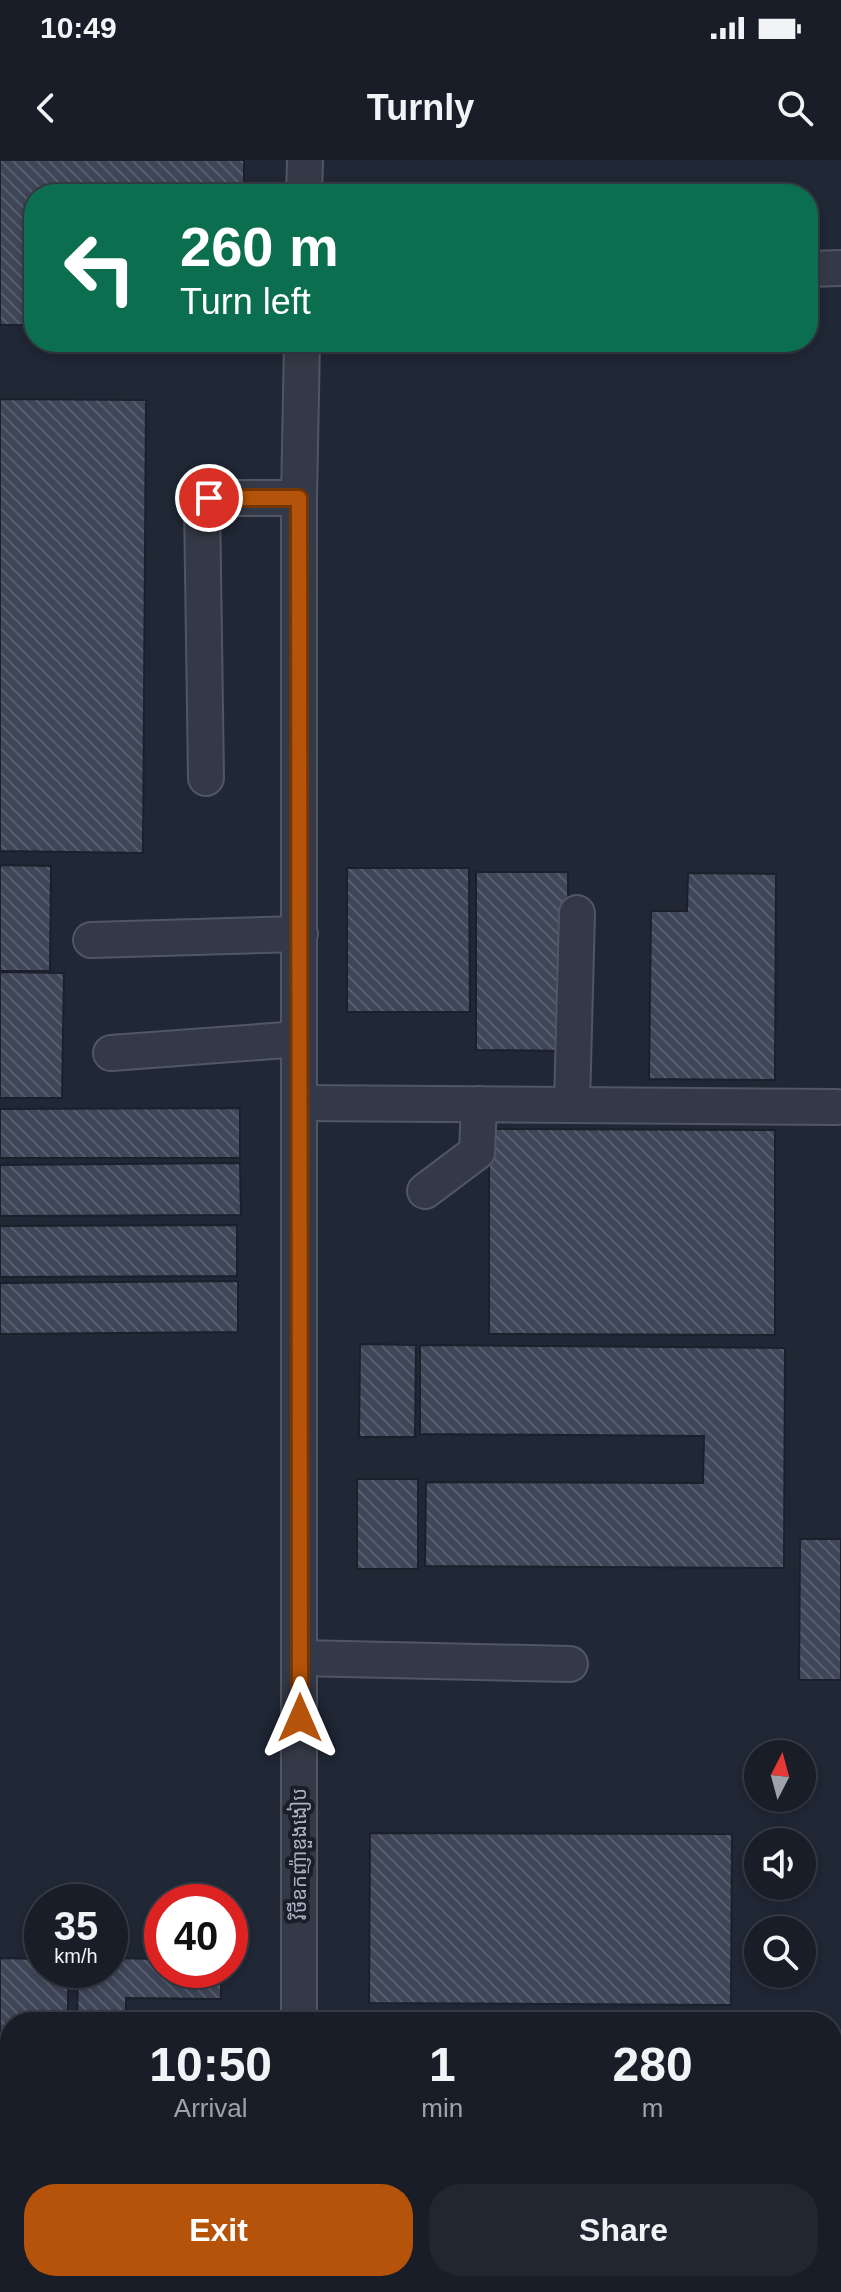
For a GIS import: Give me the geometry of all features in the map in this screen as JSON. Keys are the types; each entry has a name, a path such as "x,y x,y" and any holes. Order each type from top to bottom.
{"street":[{"path":"304,184 305,160"},
{"path":"818,269 841,268"},
{"name":"វិថីឧកញ៉ាឌួងងៀប","path":"299,2012 299,498 302,352"},
{"path":"206,778 202,503 209,498 299,498"},
{"path":"572,1104 577,913"},
{"path":"91,940 300,934"},
{"path":"111,1053 299,1039"},
{"path":"299,1103 837,1107"},
{"path":"425,1191 477,1152 479,1104"},
{"path":"300,1658 570,1664"}],"building":[{"path":"0,160 244,160 244,184 24,184 24,325 0,325"},
{"path":"0,399 146,400 143,853 0,851"},
{"path":"0,865 51,866 50,971 0,971"},
{"path":"347,868 469,868 470,1012 347,1012"},
{"path":"476,872 568,872 569,1051 476,1050"},
{"path":"688,873 776,874 775,1080 649,1079 651,911 687,911"},
{"path":"0,972 64,973 62,1098 0,1098"},
{"path":"240,1108 240,1158 0,1158 0,1109"},
{"path":"489,1129 775,1130 775,1335 489,1334"},
{"path":"240,1163 241,1215 0,1216 0,1165"},
{"path":"237,1225 237,1276 0,1277 0,1226"},
{"path":"238,1281 238,1332 0,1334 0,1283"},
{"path":"360,1344 416,1345 415,1437 359,1437"},
{"path":"420,1345 785,1348 784,1568 425,1566 426,1482 703,1483 704,1436 420,1434"},
{"path":"357,1479 418,1479 418,1569 357,1569"},
{"path":"800,1539 841,1539 841,1680 799,1680"},
{"path":"370,1833 732,1834 731,2005 369,2003"},
{"path":"0,1958 24,1959 24,1988 68,1988 68,2012 0,2012"},
{"path":"128,1958 144,1959 144,1988 221,1988 221,1999 126,1998 126,2012 77,2012 78,1988 128,1988"}],"route":[{"path":"209,498 299,498 300,1718"}]}
